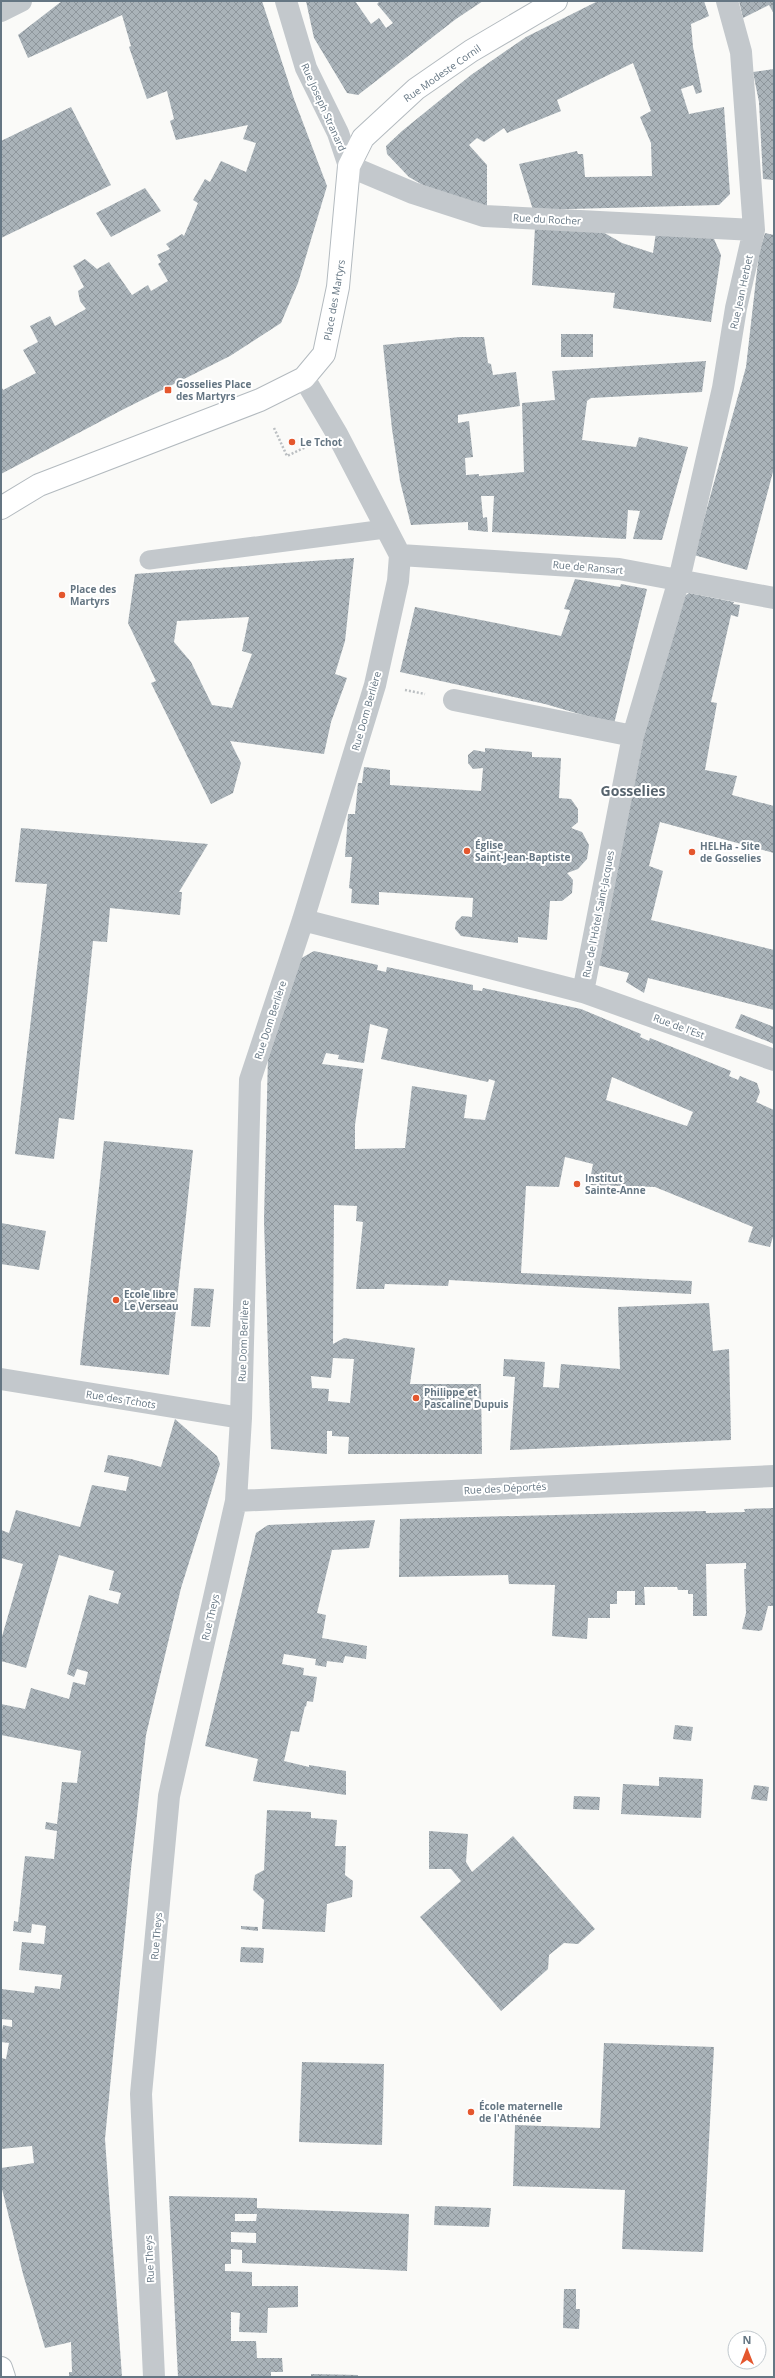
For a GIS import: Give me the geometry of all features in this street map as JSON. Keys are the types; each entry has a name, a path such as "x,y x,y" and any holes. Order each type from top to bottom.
{"main road":[{"name":"Rue Modeste Cornil","path":"348,166 363,138 416,89 471,51 556,1"},
{"name":"Place des Martyrs","path":"1,508 39,485 254,403 304,378 324,354 338,287 348,166"},
{"path":"1,2368 4,2377"}],"street":[{"path":"1,11 20,1"},
{"name":"Rue Joseph Stranard","path":"286,1 306,68 338,133 348,166"},
{"name":"Rue Jean Herbet","path":"679,580 723,388 736,308 754,230 741,52 727,1"},
{"name":"Rue du Rocher","path":"348,166 413,193 484,216 754,230"},
{"path":"304,378 337,434 385,529 400,555"},
{"name":"Rue de Ransart","path":"400,555 619,569 774,598"},
{"name":"Rue Dom Berlière","path":"236,1501 241,1418 250,1080 304,920 375,685 398,581 400,555"},
{"name":"Rue de l'Hôtel Saint-Jacques","path":"304,920 583,992 633,736 679,580"},
{"path":"454,700 633,736"},
{"name":"Rue de l'Est","path":"583,992 774,1060"},
{"name":"Rue des Tchots","path":"1,1379 241,1418"},
{"name":"Rue des Déportés","path":"236,1501 774,1476"},
{"name":"Rue Theys","path":"154,2377 140,2094 169,1796 236,1501"}],"lane":[{"path":"149,560 385,529"}],"path":[{"path":"375,685 454,700"}],"building":[{"path":"62,1 262,1 294,99 327,186 298,283 281,323 230,356 122,410 1,474 1,386 3,390 36,373 23,350 38,342 30,326 50,316 55,326 86,309 80,301 78,291 84,287 73,266 85,259 97,269 109,262 132,295 148,285 151,291 168,281 158,264 161,262 157,255 170,249 166,244 182,234 184,236 198,203 193,200 205,179 210,182 221,161 246,172 256,143 243,139 248,125 176,140 170,121 174,119 167,91 147,99 129,47 131,46 122,15 28,58 18,35"},
{"path":"306,1 355,1 371,24 379,18 386,28 393,23 377,4 380,1 483,1 456,19 358,95 347,93 314,38"},
{"path":"598,1 704,1 709,16 691,24 693,47 702,92 696,94 693,85 681,89 689,114 724,107 730,194 719,205 533,210 519,164 577,151 578,154 583,154 585,177 652,176 651,143 640,117 651,111 633,63 557,100 561,111 507,133 504,128 484,142 477,138 469,145 487,165 487,210 431,190 409,177 387,154 386,146 402,131 471,75 526,37"},
{"path":"739,1 774,1 774,14 769,5 743,18"},
{"path":"774,69 774,180 763,179 759,102 753,72"},
{"path":"71,107 111,185 1,238 1,141"},
{"path":"145,188 161,211 111,237 96,213"},
{"path":"535,227 601,231 622,243 653,253 656,232 711,232 721,255 711,322 613,308 615,293 532,285"},
{"path":"765,233 774,235 774,468 747,570 694,555 746,367 759,253"},
{"path":"561,334 593,334 593,357 561,357"},
{"path":"460,337 484,337 488,363 491,364 493,375 516,372 520,406 458,415 458,423 469,421 473,457 465,458 466,475 479,474 479,476 524,472 522,403 555,400 552,371 706,361 702,392 591,398 587,401 582,440 636,447 639,437 688,447 662,540 633,539 640,511 628,510 626,539 492,532 494,496 481,496 483,518 487,517 488,532 468,530 468,522 411,525 400,481 392,429 383,345"},
{"path":"354,558 345,641 335,674 347,678 331,722 324,754 230,741 241,763 233,793 211,804 151,683 156,681 128,623 135,574","holes":["249,617 242,651 252,654 232,708 212,705 191,662 174,642 177,621"]},
{"path":"575,579 620,587 621,584 647,589 614,724 545,704 400,672 415,607 561,636 570,610 564,609"},
{"path":"689,593 734,602 733,604 740,605 738,617 731,615 711,702 717,703 705,770 737,776 732,795 774,806 774,853 660,822 649,866 663,871 651,920 774,950 774,1010 648,978 644,993 626,982 629,973 597,965 653,688 676,602"},
{"name":"Église Saint-Jean-Baptiste","path":"485,748 532,752 532,757 561,758 559,798 571,799 578,809 578,822 571,828 582,832 589,845 587,859 578,869 567,873 573,880 572,893 562,901 550,901 547,940 518,937 518,943 461,936 455,929 456,922 462,916 472,917 473,898 379,892 379,905 351,903 352,889 349,888 352,857 345,857 348,814 355,814 358,783 362,783 364,767 390,770 390,785 481,791 483,768 473,769 468,763 468,755 474,750 485,752"},
{"path":"21,828 208,844 179,892 182,892 180,915 110,908 107,942 93,941 74,1120 59,1118 54,1159 15,1154 47,884 15,882"},
{"path":"314,951 378,965 377,970 386,972 387,967 473,985 473,990 482,991 483,988 581,1009 641,1034 640,1037 649,1041 650,1038 731,1071 729,1076 738,1080 740,1076 757,1083 760,1092 756,1102 774,1110 774,1233 770,1247 748,1242 753,1227 655,1187 589,1185 593,1164 565,1157 559,1187 526,1186 521,1273 692,1281 691,1294 449,1280 448,1286 385,1284 384,1289 356,1289 363,1222 356,1221 357,1206 334,1205 333,1344 344,1338 415,1348 410,1384 481,1384 482,1454 348,1454 349,1437 332,1436 332,1431 327,1431 327,1454 271,1449 264,1220 268,1056 298,960","holes":["370,1024 388,1029 381,1059 488,1082 489,1079 495,1081 485,1120 464,1118 467,1095 412,1086 405,1148 355,1149 355,1125 363,1069 322,1064 326,1053 339,1055 338,1059 364,1063","612,1077 693,1112 687,1126 606,1100","333,1358 354,1359 350,1403 328,1401 329,1389 312,1388 311,1376 331,1378"]},
{"path":"741,1014 774,1027 774,1044 735,1028"},
{"path":"104,1141 193,1150 169,1375 80,1365"},
{"path":"1,1223 46,1231 39,1270 1,1264"},
{"path":"194,1288 214,1289 210,1327 191,1326"},
{"path":"709,1303 713,1351 729,1349 731,1440 510,1450 515,1377 503,1376 504,1359 545,1362 543,1387 559,1388 561,1364 620,1369 618,1307"},
{"path":"175,1419 217,1456 220,1464 181,1588 146,1735 131,1869 105,2139 122,2377 69,2377 69,2372 72,2372 71,2342 45,2348 23,2274 1,2185 1,2168 34,2163 32,2146 1,2149 1,2058 6,2059 9,2043 1,2042 1,2038 3,2025 12,2027 12,2020 1,2019 1,1989 34,1993 35,1986 60,1989 62,1975 19,1970 22,1942 44,1944 46,1926 32,1924 31,1933 13,1931 14,1921 18,1922 25,1856 54,1859 57,1831 45,1829 46,1822 57,1824 62,1782 77,1783 81,1751 1,1735 1,1704 25,1709 31,1688 69,1699 73,1682 85,1685 88,1672 77,1669 74,1677 67,1674 89,1595 118,1604 121,1593 109,1590 114,1571 59,1555 26,1668 1,1661 1,1640 23,1564 1,1558 1,1530 9,1533 16,1510 80,1527 92,1485 126,1491 129,1477 104,1472 108,1455 161,1467"},
{"path":"774,1508 774,1611 773,1606 768,1606 762,1630 759,1631 742,1629 746,1613 744,1569 746,1569 746,1563 706,1564 707,1616 693,1616 693,1594 688,1594 688,1590 678,1590 677,1587 644,1587 645,1605 635,1605 635,1591 617,1591 617,1604 610,1604 610,1618 588,1618 587,1639 552,1636 555,1585 509,1584 508,1575 399,1577 400,1519 706,1511 706,1513 745,1512 744,1509"},
{"path":"375,1520 369,1548 332,1550 317,1613 326,1615 322,1638 367,1646 366,1659 345,1656 343,1663 327,1661 326,1667 315,1665 316,1659 284,1654 282,1664 304,1668 303,1675 317,1677 313,1702 307,1701 299,1732 291,1731 284,1761 309,1767 309,1765 346,1771 346,1795 253,1781 258,1759 205,1746 256,1533 268,1525"},
{"path":"675,1725 693,1727 691,1741 673,1739"},
{"path":"659,1777 703,1779 701,1818 621,1814 623,1784 659,1786"},
{"path":"754,1785 769,1787 767,1801 751,1799"},
{"path":"574,1796 600,1797 599,1810 573,1809"},
{"path":"267,1810 311,1812 311,1818 337,1820 335,1846 346,1846 345,1875 353,1881 352,1897 327,1904 325,1932 262,1929 264,1900 253,1890 255,1875 264,1870"},
{"path":"429,1831 468,1834 466,1862 472,1872 513,1836 595,1929 578,1944 564,1943 549,1955 548,1969 501,2011 420,1917 461,1881 451,1869 429,1869"},
{"path":"241,1926 258,1927 258,1931 241,1929"},
{"path":"241,1947 264,1948 263,1963 240,1962"},
{"path":"604,2043 714,2047 703,2252 622,2249 625,2190 513,2186 515,2125 600,2128"},
{"path":"302,2062 384,2064 382,2145 299,2142"},
{"path":"169,2196 257,2198 257,2208 409,2214 407,2271 242,2263 242,2250 231,2249 231,2264 225,2264 225,2271 252,2272 252,2286 298,2286 298,2307 268,2308 267,2333 239,2332 240,2313 231,2312 231,2341 256,2341 257,2358 282,2358 283,2372 271,2372 271,2377 178,2377","holes":["235,2214 257,2214 256,2221 235,2221","231,2232 256,2233 256,2243 231,2242"]},
{"path":"435,2206 491,2208 489,2227 434,2225"},
{"path":"564,2289 576,2289 576,2309 580,2309 579,2329 563,2328"},
{"path":"311,2374 358,2375 358,2377 311,2377"}],"place":[{"name":"Gosselies Place des Martyrs","path":"168,390"},
{"name":"Le Tchot","path":"292,442"},
{"name":"Place des Martyrs","path":"62,595"},
{"name":"Église Saint-Jean-Baptiste","path":"467,851"},
{"name":"HELHa - Site de Gosselies","path":"692,852"},
{"name":"Institut Sainte-Anne","path":"577,1184"},
{"name":"Ecole libre Le Verseau","path":"116,1300"},
{"name":"Philippe et Pascaline Dupuis","path":"416,1398"},
{"name":"École maternelle de l'Athénée","path":"471,2112"}],"district":[{"name":"Gosselies","path":"633,791"}]}
